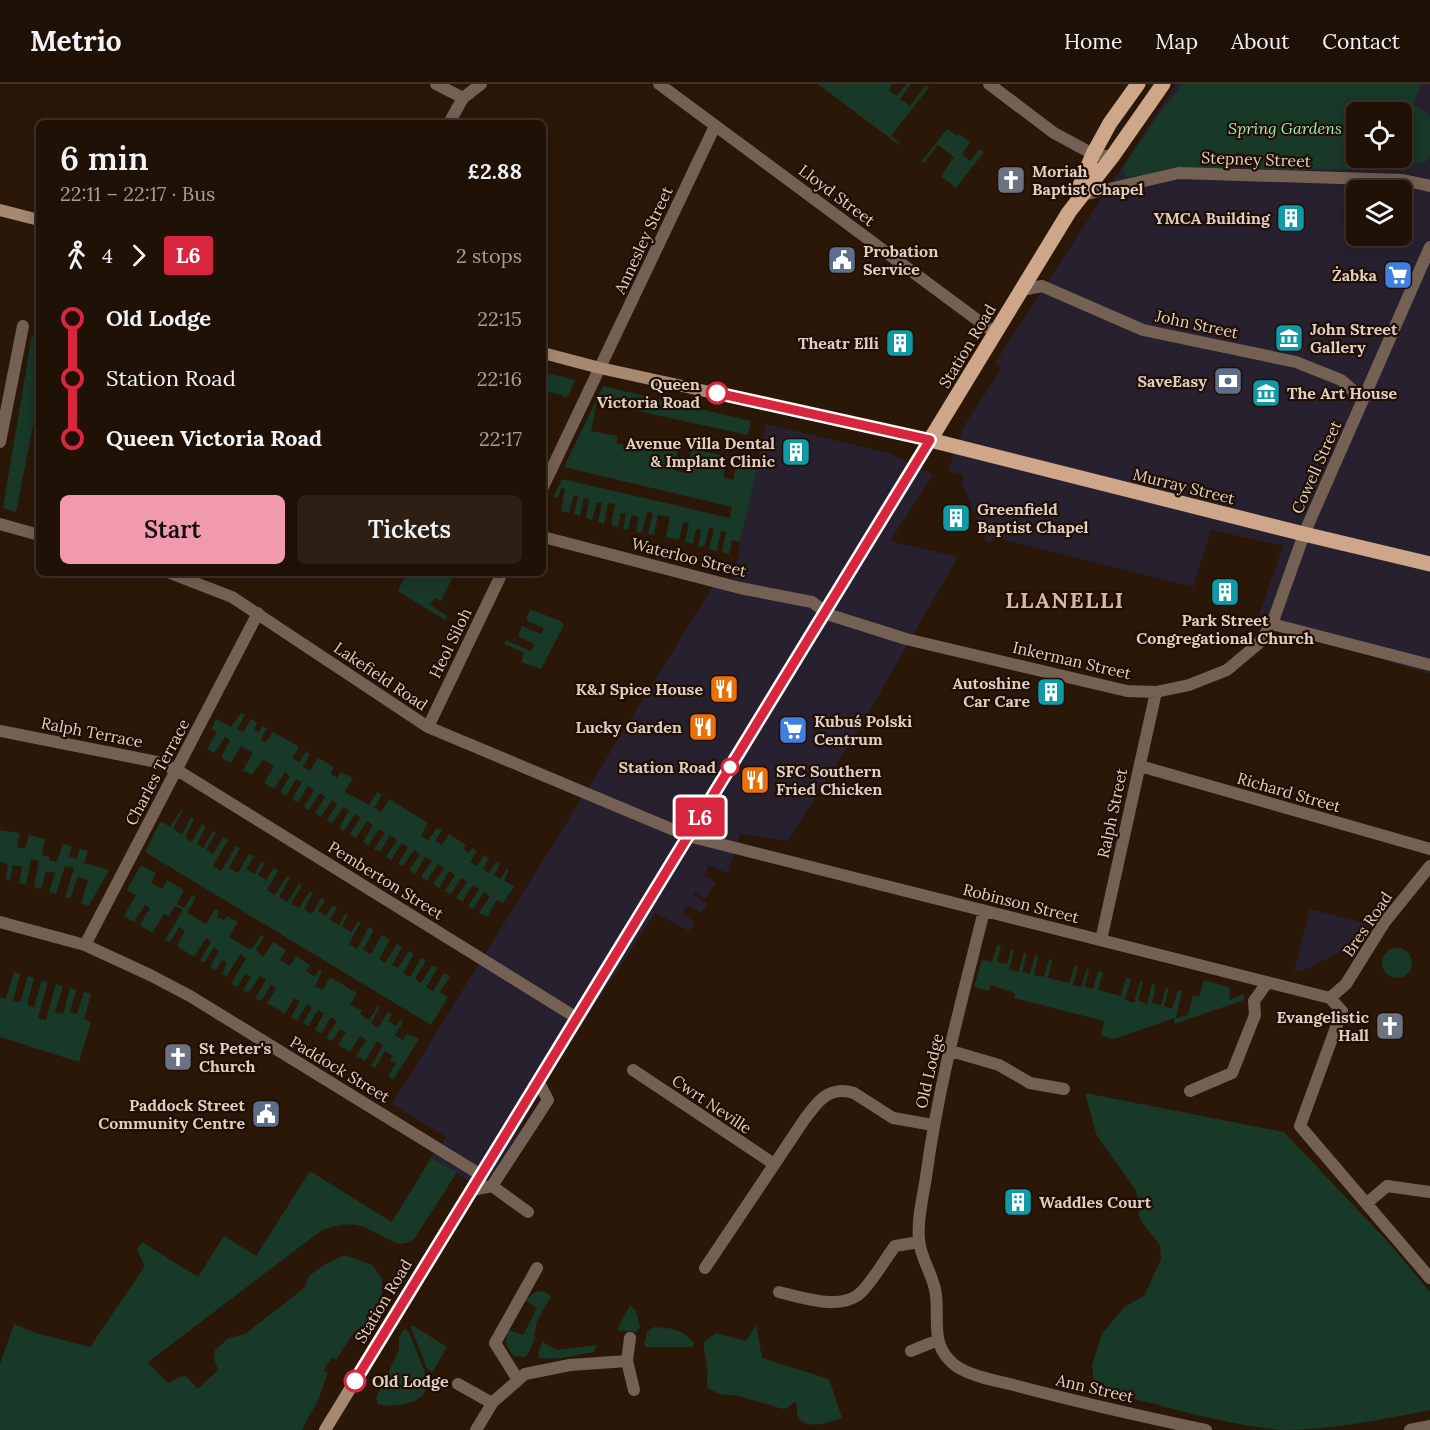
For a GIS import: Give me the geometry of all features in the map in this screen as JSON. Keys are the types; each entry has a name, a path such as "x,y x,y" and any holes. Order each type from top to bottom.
{"main road":[{"path":"1069,212 1093,154 1110,123 1138,84"},
{"path":"1069,212 1112,157 1162,84"},
{"path":"0,210 36,219"},
{"name":"Station Road","path":"325,1430 1069,212"},
{"path":"546,354 600,368 930,440"},
{"name":"Murray Street","path":"930,440 1430,564"}],"street":[{"path":"436,84 463,98"},
{"path":"451,120 463,98 481,84"},
{"name":"Lloyd Street","path":"659,84 995,333"},
{"path":"988,84 1054,133 1093,154 1112,157"},
{"name":"Annesley Street","path":"600,368 716,126"},
{"name":"Stepney Street","path":"1083,195 1179,173 1403,180 1430,186"},
{"name":"Cowell Street","path":"1304,534 1430,247"},
{"name":"John Street","path":"1022,290 1042,286 1143,330 1296,362 1341,380 1364,399"},
{"path":"0,442 23,326"},
{"path":"546,481 600,368"},
{"path":"0,524 36,534"},
{"name":"Inkerman Street","path":"826,611 830,615 906,639 1128,691 1156,692 1189,685 1227,670 1258,644 1272,624 1304,534"},
{"name":"Waterloo Street","path":"546,538 740,588 812,602 826,611"},
{"name":"Lakefield Road","path":"178,576 232,597 429,727 688,836"},
{"name":"Heol Siloh","path":"429,727 501,576"},
{"name":"Charles Terrace","path":"85,945 258,613"},
{"path":"1272,624 1430,665"},
{"name":"Ralph Street","path":"1101,940 1156,692"},
{"name":"Ralph Terrace","path":"0,731 157,762 177,770"},
{"name":"Richard Street","path":"1140,766 1430,849"},
{"name":"Pemberton Street","path":"177,770 577,1017"},
{"name":"Robinson Street","path":"688,836 1330,998"},
{"name":"Bres Road","path":"1330,998 1346,984 1384,923 1430,866"},
{"name":"Old Lodge","path":"977,1375 955,1365 938,1340 933,1279 919,1242 919,1229 933,1125 984,911"},
{"name":"Paddock Street","path":"0,922 85,945 190,996 481,1175"},
{"path":"1190,1091 1232,1074 1254,1015 1254,1001 1268,983"},
{"path":"1330,998 1342,1011 1299,1126 1430,1278"},
{"path":"951,1052 999,1065 1030,1083 1064,1089"},
{"name":"Cwrt Neville","path":"633,1070 774,1164"},
{"path":"472,1190 492,1186 548,1100 538,1081"},
{"path":"705,1268 820,1099 832,1092 847,1091 854,1093 893,1118 933,1125"},
{"path":"492,1186 528,1212"},
{"path":"1367,1203 1387,1186 1430,1192"},
{"path":"779,1292 820,1302 849,1299 857,1296 865,1287 895,1246 919,1242"},
{"path":"518,1380 495,1343 537,1268"},
{"path":"630,1338 627,1361 634,1390"},
{"path":"911,1351 938,1340"},
{"path":"476,1430 492,1403 525,1374 570,1365 627,1361"},
{"name":"Ann Street","path":"977,1375 1082,1403 1206,1430"},
{"path":"458,1384 492,1403"},
{"path":"1410,1430 1430,1426"}],"shaded area":[{"path":"1176,84 1430,84 1430,674 1257,621 1283,546 1211,530 1193,587 997,538 987,543 962,483 963,475 948,471 964,426 1002,368 995,363"},
{"path":"766,424 889,453 933,475 890,541 958,557 862,724 788,841 740,834 728,873 709,866 704,875 716,883 705,899 695,892 693,894 707,904 701,913 688,905 682,913 695,922 689,931 655,913 555,1066 485,1191 431,1158 446,1137 392,1104 715,583 731,586"},
{"path":"1310,909 1368,924 1348,948 1304,970 1294,971"}],"green space":[{"path":"818,84 890,84 892,86 889,90 897,96 906,84 911,84 900,99 910,106 926,85 929,87 891,136 900,143 899,145"},
{"name":"Spring Gardens","path":"1183,84 1421,84 1413,105 1426,112 1430,118 1430,156 1425,162 1412,164 1412,102 1346,102 1346,168 1393,168 1261,171 1253,158 1239,152 1227,159 1221,172 1126,177 1123,167 1158,115"},
{"path":"947,129 970,142 962,154 970,161 980,149 984,152 956,188 941,176 954,157 938,145 924,163 921,162"},
{"path":"32,335 36,336 36,411 16,512 3,508"},
{"path":"546,373 575,380 568,396 564,398 563,395 546,392"},
{"path":"603,386 751,421 748,435 597,402 591,431 618,436 616,443 623,445 623,449 631,450 632,445 643,448 645,441 678,449 674,470 686,473 692,448 728,457 723,477 733,480 738,460 742,461 744,456 759,460 740,542 732,540 729,554 722,552 726,532 721,531 717,551 709,549 714,529 709,528 704,547 698,546 701,530 696,529 693,544 685,542 689,523 683,522 679,540 666,537 670,517 658,515 654,535 648,534 653,513 647,512 642,533 636,532 639,517 632,515 628,530 623,529 626,513 621,513 618,527 611,525 615,504 608,503 604,524 598,522 602,503 597,502 592,520 586,518 589,499 584,498 580,516 574,514 578,496 574,495 569,513 561,511 565,489 561,488 558,498 553,497 562,479 730,518 732,507 564,467"},
{"path":"405,576 454,576 441,601 434,598 430,605 447,616 445,620 398,591"},
{"path":"530,609 560,621 564,625 541,669 521,662 524,653 504,644 506,640 531,651 534,644 518,636 522,626 541,634 544,628 526,620"},
{"path":"241,713 245,715 237,729 243,732 251,719 257,723 254,730 259,732 262,726 267,728 261,739 265,743 273,732 296,745 299,747 292,758 299,762 306,751 310,754 303,767 310,771 318,758 334,767 331,774 337,778 341,772 353,778 345,792 369,805 377,792 382,795 374,808 381,812 389,799 428,823 421,836 428,840 437,828 442,830 435,841 442,845 449,834 466,845 463,849 469,853 472,848 477,851 470,862 477,866 484,855 489,858 483,869 489,873 496,862 500,864 494,875 500,879 507,869 509,870 504,880 514,887 503,903 497,900 487,917 479,913 490,896 484,892 473,909 468,906 479,889 473,885 462,902 456,898 467,882 461,878 450,895 445,891 455,875 449,871 439,888 433,884 444,868 438,864 427,881 421,877 432,861 425,857 415,874 409,870 420,854 414,850 403,866 398,864 408,847 402,843 391,860 386,857 397,840 390,835 380,852 374,849 385,833 379,829 368,846 363,842 373,825 367,821 356,838 350,834 360,818 355,814 344,831 339,828 349,810 343,807 332,824 327,820 337,804 332,800 321,817 315,813 325,797 320,793 309,810 304,807 314,790 308,786 298,803 292,799 302,782 296,779 286,796 280,792 290,776 285,772 274,789 264,783 274,766 263,759 252,775 243,770 253,753 241,746 231,763 221,757 230,740 225,737 214,753 207,749 217,732 211,729 216,719 231,727"},
{"path":"180,811 182,812 173,829 182,834 191,817 194,819 185,838 192,842 202,824 206,827 197,844 203,848 213,831 216,833 206,850 213,854 223,838 228,840 213,866 221,871 236,846 240,848 229,868 238,873 249,854 254,856 246,869 254,874 262,861 265,863 258,875 266,880 274,868 278,871 267,890 275,895 287,876 290,878 279,897 287,902 299,884 302,885 291,904 299,908 310,891 313,893 304,909 312,914 321,898 325,900 318,911 326,916 333,905 337,908 330,920 339,925 346,913 348,915 342,926 351,932 358,921 361,922 349,944 357,949 369,927 374,930 363,950 371,954 382,935 390,940 379,959 385,963 397,944 402,947 392,965 398,968 409,951 414,954 403,973 410,977 421,958 426,961 415,979 421,983 432,965 438,968 426,987 433,991 444,973 450,976 440,992 448,997 431,1025 145,852 161,821 170,827"},
{"path":"0,830 20,833 17,847 25,849 29,835 45,839 42,855 57,862 63,844 72,846 69,857 76,859 80,849 88,851 84,863 109,870 89,906 81,903 88,881 78,876 70,899 65,897 74,868 65,866 56,894 49,892 55,873 46,871 41,889 34,887 39,861 31,859 26,885 19,883 22,866 13,865 10,881 6,880 8,864 0,862"},
{"path":"141,865 156,873 151,883 162,889 167,880 184,890 177,904 184,908 192,895 196,897 187,913 206,924 215,909 219,911 217,917 224,920 227,916 238,922 229,937 249,949 261,935 264,937 256,950 263,957 273,942 286,950 280,960 290,966 296,956 310,965 306,971 315,977 319,970 322,972 315,986 323,990 330,977 357,993 350,1004 362,1011 360,1014 369,1020 378,1006 380,1007 371,1023 378,1028 388,1012 392,1014 388,1021 396,1026 400,1020 403,1022 395,1035 403,1040 407,1034 419,1039 393,1080 388,1076 396,1063 390,1060 392,1056 385,1051 375,1068 371,1066 383,1045 377,1041 365,1061 356,1056 366,1040 360,1036 350,1052 338,1045 346,1032 340,1029 332,1041 326,1038 337,1021 331,1017 321,1034 315,1030 324,1013 318,1010 308,1027 303,1023 312,1008 307,1004 297,1021 291,1017 300,1001 294,998 285,1014 267,1003 276,989 271,985 261,1001 255,998 266,980 260,976 248,993 243,990 251,977 246,973 237,987 231,984 246,958 240,954 227,976 222,974 227,963 222,960 216,970 210,967 219,951 214,947 204,963 200,960 211,942 206,938 194,957 177,946 185,931 179,927 170,942 165,940 183,910 175,906 169,916 164,914 152,933 140,925 150,908 145,905 134,922 124,916 136,895 127,890"},
{"path":"997,945 1001,946 997,962 1007,964 1011,949 1014,950 1009,969 1018,972 1024,953 1027,953 1022,972 1030,974 1035,955 1038,956 1034,975 1044,977 1049,959 1052,960 1048,978 1069,983 1075,965 1078,966 1073,985 1081,987 1087,968 1089,969 1085,987 1093,989 1098,971 1103,972 1098,990 1121,996 1126,978 1131,979 1125,1000 1134,1003 1140,981 1143,982 1138,1001 1147,1004 1152,984 1156,985 1152,1003 1161,1005 1166,987 1169,988 1164,1006 1172,1009 1178,990 1182,991 1176,1018 1188,1015 1193,995 1199,997 1204,980 1229,987 1230,1000 1244,994 1244,1000 1174,1024 1175,1018 1114,1039 1101,1036 1104,1021 1014,998 1015,993 990,985 989,991 974,987 982,960 992,962"},
{"path":"1397,948 1408,952 1412,963 1408,974 1397,978 1386,974 1382,963 1386,952"},
{"path":"14,972 20,974 13,1001 20,1002 28,976 34,978 27,1005 34,1007 42,980 48,982 38,1018 46,1020 56,984 63,986 55,1012 63,1014 70,988 76,990 70,1012 77,1014 84,992 91,994 84,1019 91,1022 79,1062 0,1037 0,997 6,999"},
{"path":"1085,1093 1284,1132 1389,1243 1430,1292 1430,1410 1375,1421 1300,1430 1281,1430 1218,1420 1176,1410 1115,1394 1094,1382 1092,1365 1102,1334 1124,1307 1144,1296 1161,1260 1160,1245 1140,1220 1136,1190 1097,1136"},
{"path":"431,1158 457,1172 415,1238 410,1242 400,1244 356,1225 347,1224 322,1230 148,1362 168,1383 186,1376 198,1389 218,1370 214,1358 215,1350 229,1338 245,1334 304,1288 309,1276 324,1265 345,1255 372,1265 382,1278 382,1296 367,1323 352,1335 336,1360 332,1357 324,1370 328,1373 319,1398 302,1430 0,1430 0,1364 14,1324 36,1333 90,1347 145,1266 137,1250 142,1242 198,1277 224,1236 256,1256 310,1171 392,1222"},
{"path":"542,1291 551,1296 537,1321 534,1336 536,1337 526,1357 514,1356 507,1344 509,1330 523,1335 537,1308 525,1300 535,1292"},
{"path":"630,1305 636,1311 640,1327 636,1332 617,1330"},
{"path":"412,1325 447,1347 432,1373 427,1368 411,1328"},
{"path":"756,1325 762,1358 829,1379 842,1418 819,1424 808,1424 799,1419 795,1402 783,1409 739,1396 719,1394 708,1388 704,1342 716,1333 746,1341"},
{"path":"654,1327 676,1330 686,1335 694,1343 692,1347 646,1347 644,1344 647,1332"},
{"path":"404,1329 409,1332 429,1383 422,1396 413,1402 394,1406 378,1404 376,1398 399,1350 399,1338"},
{"path":"543,1342 557,1350 597,1345 594,1352 546,1359 539,1358 538,1352"}],"bus line":[{"name":"L6","path":"355,1381 930,440 717,393"}],"place":[{"name":"Moriah Baptist Chapel","path":"1011,180"},
{"name":"YMCA Building","path":"1291,218"},
{"name":"Probation Service","path":"842,260"},
{"name":"Żabka","path":"1398,275"},
{"name":"John Street Gallery","path":"1289,338"},
{"name":"Theatr Elli","path":"900,343"},
{"name":"SaveEasy","path":"1228,381"},
{"name":"Queen Victoria Road","path":"717,393"},
{"name":"The Art House","path":"1266,393"},
{"name":"Avenue Villa Dental & Implant Clinic","path":"796,452"},
{"name":"Greenfield Baptist Chapel","path":"956,518"},
{"name":"Park Street Congregational Church","path":"1225,592"},
{"name":"K&J Spice House","path":"724,689"},
{"name":"Autoshine Car Care","path":"1051,692"},
{"name":"Lucky Garden","path":"703,727"},
{"name":"Kubuś Polski Centrum","path":"793,730"},
{"name":"Station Road","path":"730,767"},
{"name":"SFC Southern Fried Chicken","path":"755,780"},
{"name":"Evangelistic Hall","path":"1390,1026"},
{"name":"St Peter's Church","path":"178,1057"},
{"name":"Paddock Street Community Centre","path":"266,1114"},
{"name":"Waddles Court","path":"1018,1202"},
{"name":"Old Lodge","path":"355,1381"}],"district":[{"name":"LLANELLI","path":"1065,600"}]}
